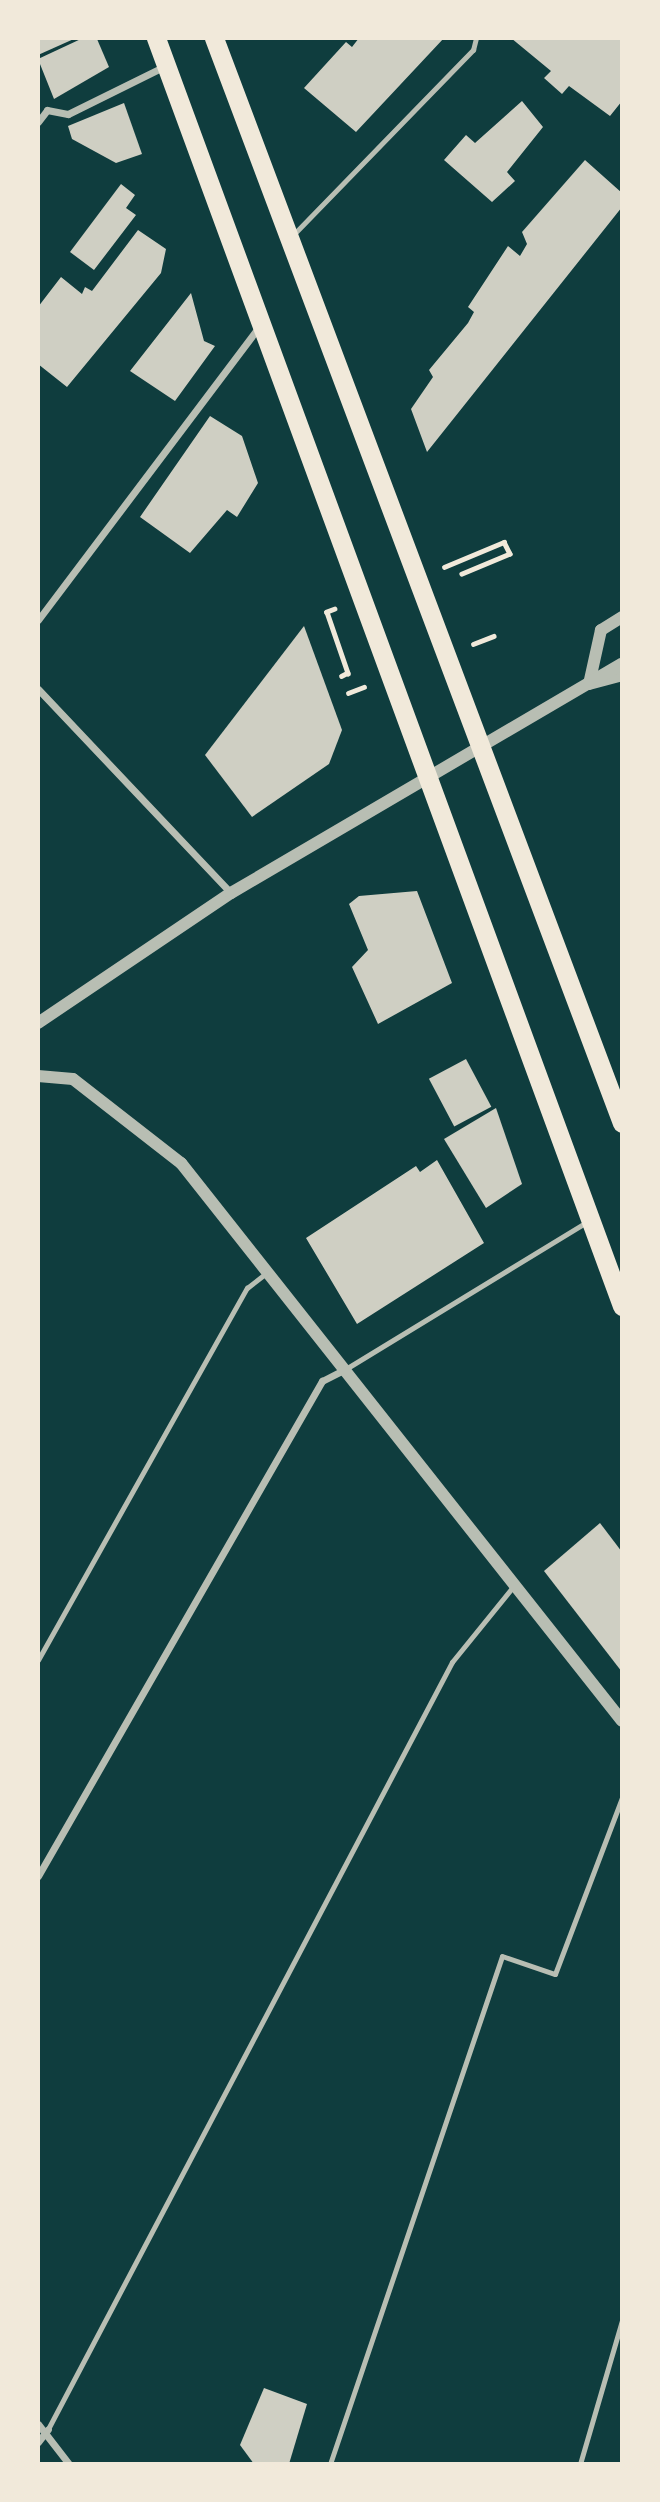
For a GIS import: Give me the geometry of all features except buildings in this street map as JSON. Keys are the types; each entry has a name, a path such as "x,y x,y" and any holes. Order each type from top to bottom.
{"highway":[{"path":"156,38 425,780 621,1306"},
{"path":"214,38 621,1123"}],"street":[{"path":"38,122 47,110 68,114 165,66"},
{"path":"38,620 260,326"},
{"path":"589,684 601,630 621,617"},
{"path":"38,1023 231,893 482,749 621,664"},
{"path":"589,684 621,675"},
{"path":"38,689 231,893"},
{"path":"38,1076 73,1080 153,1138 268,1271 512,1588 621,1721"},
{"path":"38,1876 322,1381 344,1370"},
{"path":"38,2424 48,2429 69,2463"},
{"path":"38,2442 48,2429"}],"lane":[{"path":"290,238 328,207 473,50 476,38"},
{"path":"344,1370 589,1221"},
{"path":"38,1660 247,1288 268,1271"},
{"path":"48,2429 452,1662 512,1588"},
{"path":"330,2463 502,1956 555,1974 621,1798"},
{"path":"580,2463 621,2320"}],"path":[{"path":"462,574 510,554 504,542 470,557"},
{"path":"327,612 348,673 342,676"}]}
